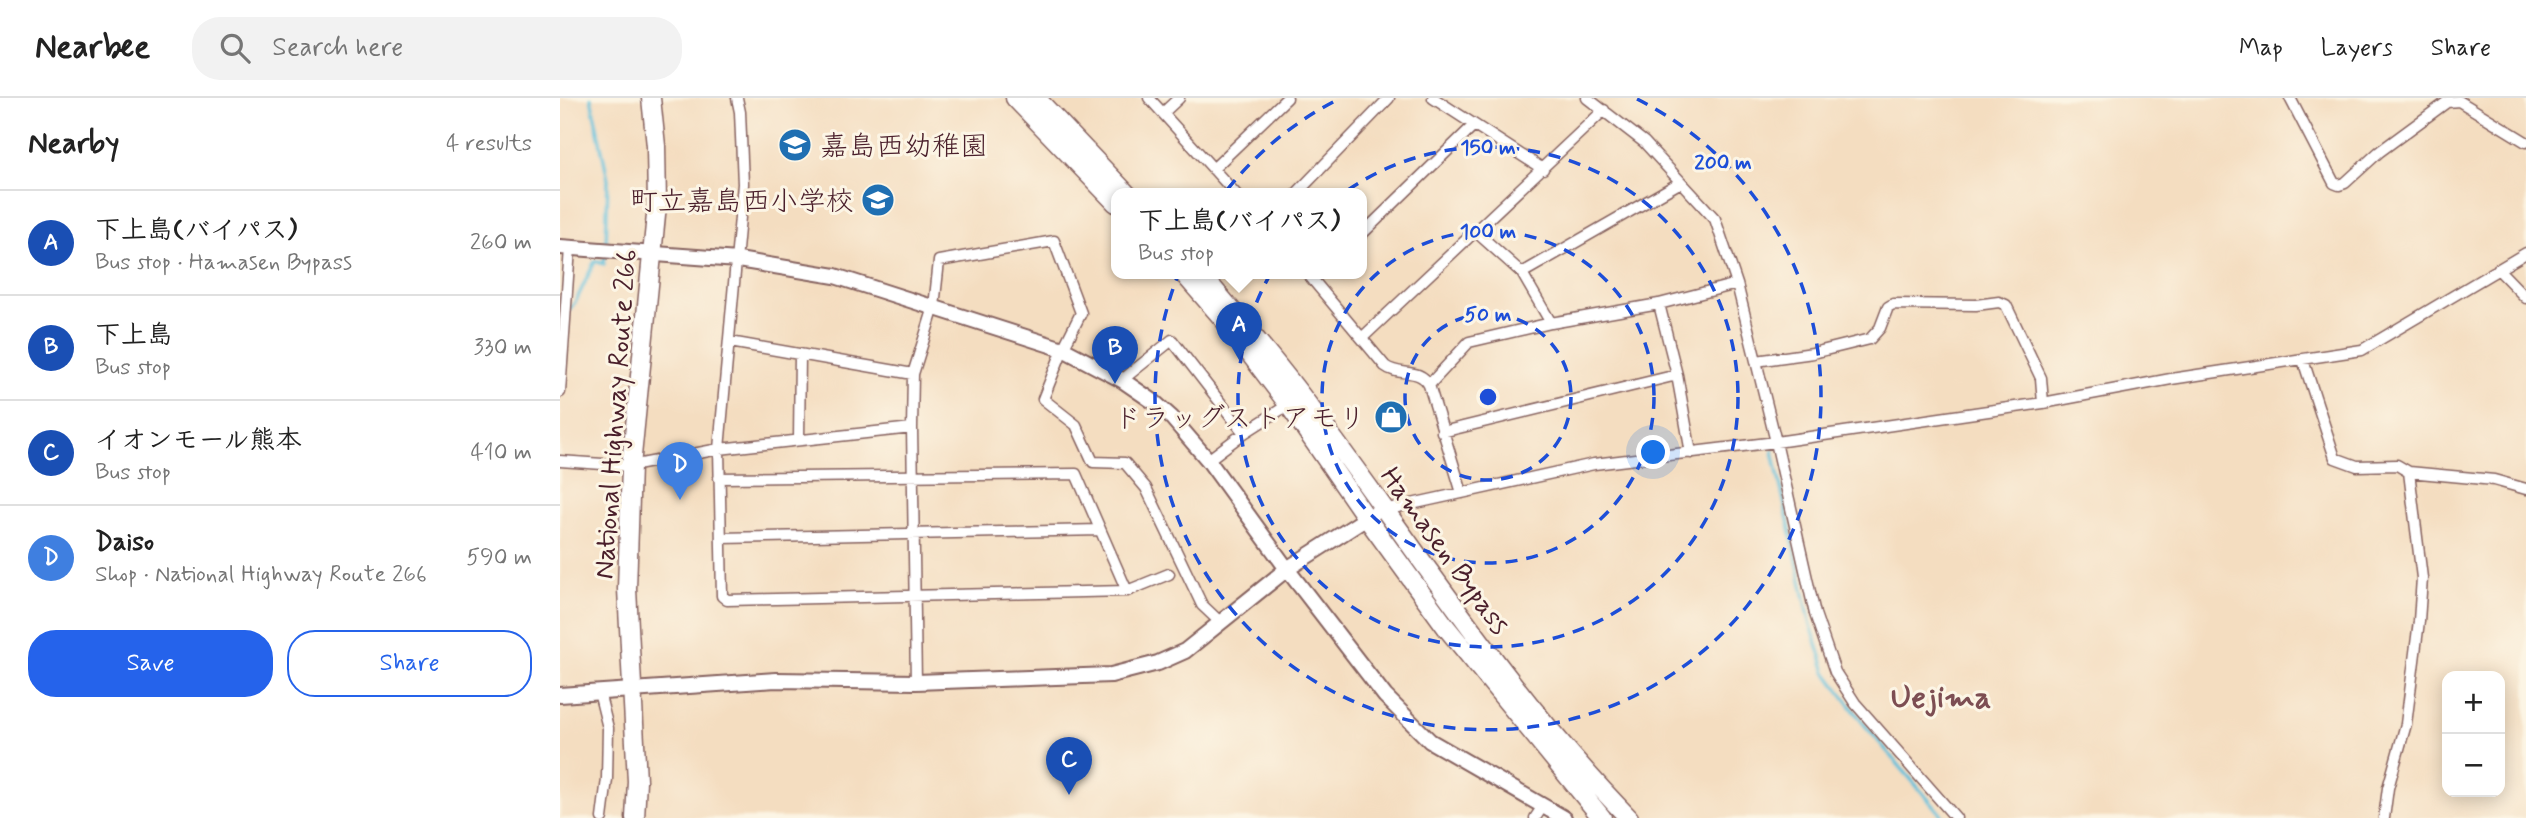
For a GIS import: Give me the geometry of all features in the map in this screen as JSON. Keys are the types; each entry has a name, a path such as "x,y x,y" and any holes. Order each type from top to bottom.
{"highway":[{"name":"National Highway Route 266","path":"635,818 637,781 627,589 631,466 657,205 656,146 651,98"},
{"path":"1015,98 1111,198"},
{"path":"1036,98 1121,188"},
{"name":"Hamasen Bypass","path":"1188,279 1296,402 1384,510 1476,638 1562,745 1624,813"},
{"name":"Hamasen Bypass","path":"1205,279 1296,402 1366,517 1446,627 1601,818"}],"street":[{"path":"737,98 743,184 719,449 722,596 727,600 1126,591 1168,574"},
{"path":"1149,98 1230,188"},
{"path":"1163,113 1179,98"},
{"path":"1213,169 1287,98"},
{"path":"1302,188 1389,98"},
{"path":"1433,98 1543,169"},
{"path":"1587,98 1644,142 1715,219 1737,284 1815,614 1835,672 1855,703 1956,818"},
{"path":"2290,98 2334,183 2339,185 2447,102 2459,101 2526,142"},
{"path":"1362,338 1604,110"},
{"path":"1367,229 1474,125"},
{"path":"1522,273 1681,182"},
{"path":"1475,230 1522,273 1551,323"},
{"path":"916,682 913,374 934,307 939,261 1054,241 1082,313 1063,349 1043,399 1076,425 1093,462 1125,463 1146,488 1202,605 1221,623"},
{"path":"560,392 565,247 737,260 835,276 1063,349 1122,380 1172,418 1208,460 1287,569 1385,696 1430,741 1539,812 1564,818"},
{"path":"560,695 776,680 916,682 1111,675 1158,663 1185,651 1287,569 1366,517 1384,510 1594,464 1776,442 2362,350 2526,253"},
{"path":"2498,269 2526,298"},
{"path":"1316,279 1362,338 1392,371 1425,377 1461,493"},
{"path":"1429,385 1469,342 1551,323 1659,304 1737,284"},
{"path":"1756,361 1813,353 1870,339 1880,328 1888,307 1894,304 1976,305 1999,302 2006,305 2041,378 2043,402"},
{"path":"1659,304 1678,375 1691,453"},
{"path":"1122,380 1172,340 1244,433"},
{"path":"730,342 913,374"},
{"path":"799,439 800,354"},
{"path":"2303,360 2335,458 2357,466 2397,465 2409,472 2494,480 2526,489"},
{"path":"1441,432 1678,375"},
{"path":"1208,460 1244,433 1296,402"},
{"path":"560,461 631,466 719,449 912,428"},
{"path":"2384,818 2388,788 2406,724 2419,621 2422,578 2409,472"},
{"path":"719,478 1076,474 1126,591"},
{"path":"720,538 1100,530"},
{"path":"599,692 608,728 607,779 602,818"},
{"path":"1601,818 1624,813"}],"waterway":[{"path":"591,98 608,179 606,246"},
{"path":"568,311 576,301 595,261 604,264 605,254"},
{"path":"1773,451 1810,622 1826,672 1863,723 1944,818"}],"place":[{"name":"嘉島西幼稚園","path":"795,145"},
{"name":"町立嘉島西小学校","path":"878,200"},
{"name":"下上島(バイパス)","path":"1239,360"},
{"name":"下上島","path":"1115,384"},
{"name":"ドラッグストアモリ","path":"1391,417"},
{"name":"Daiso","path":"680,500"},
{"name":"イオンモール熊本","path":"1069,795"}],"district":[{"name":"Uejima","path":"1941,696"}]}
